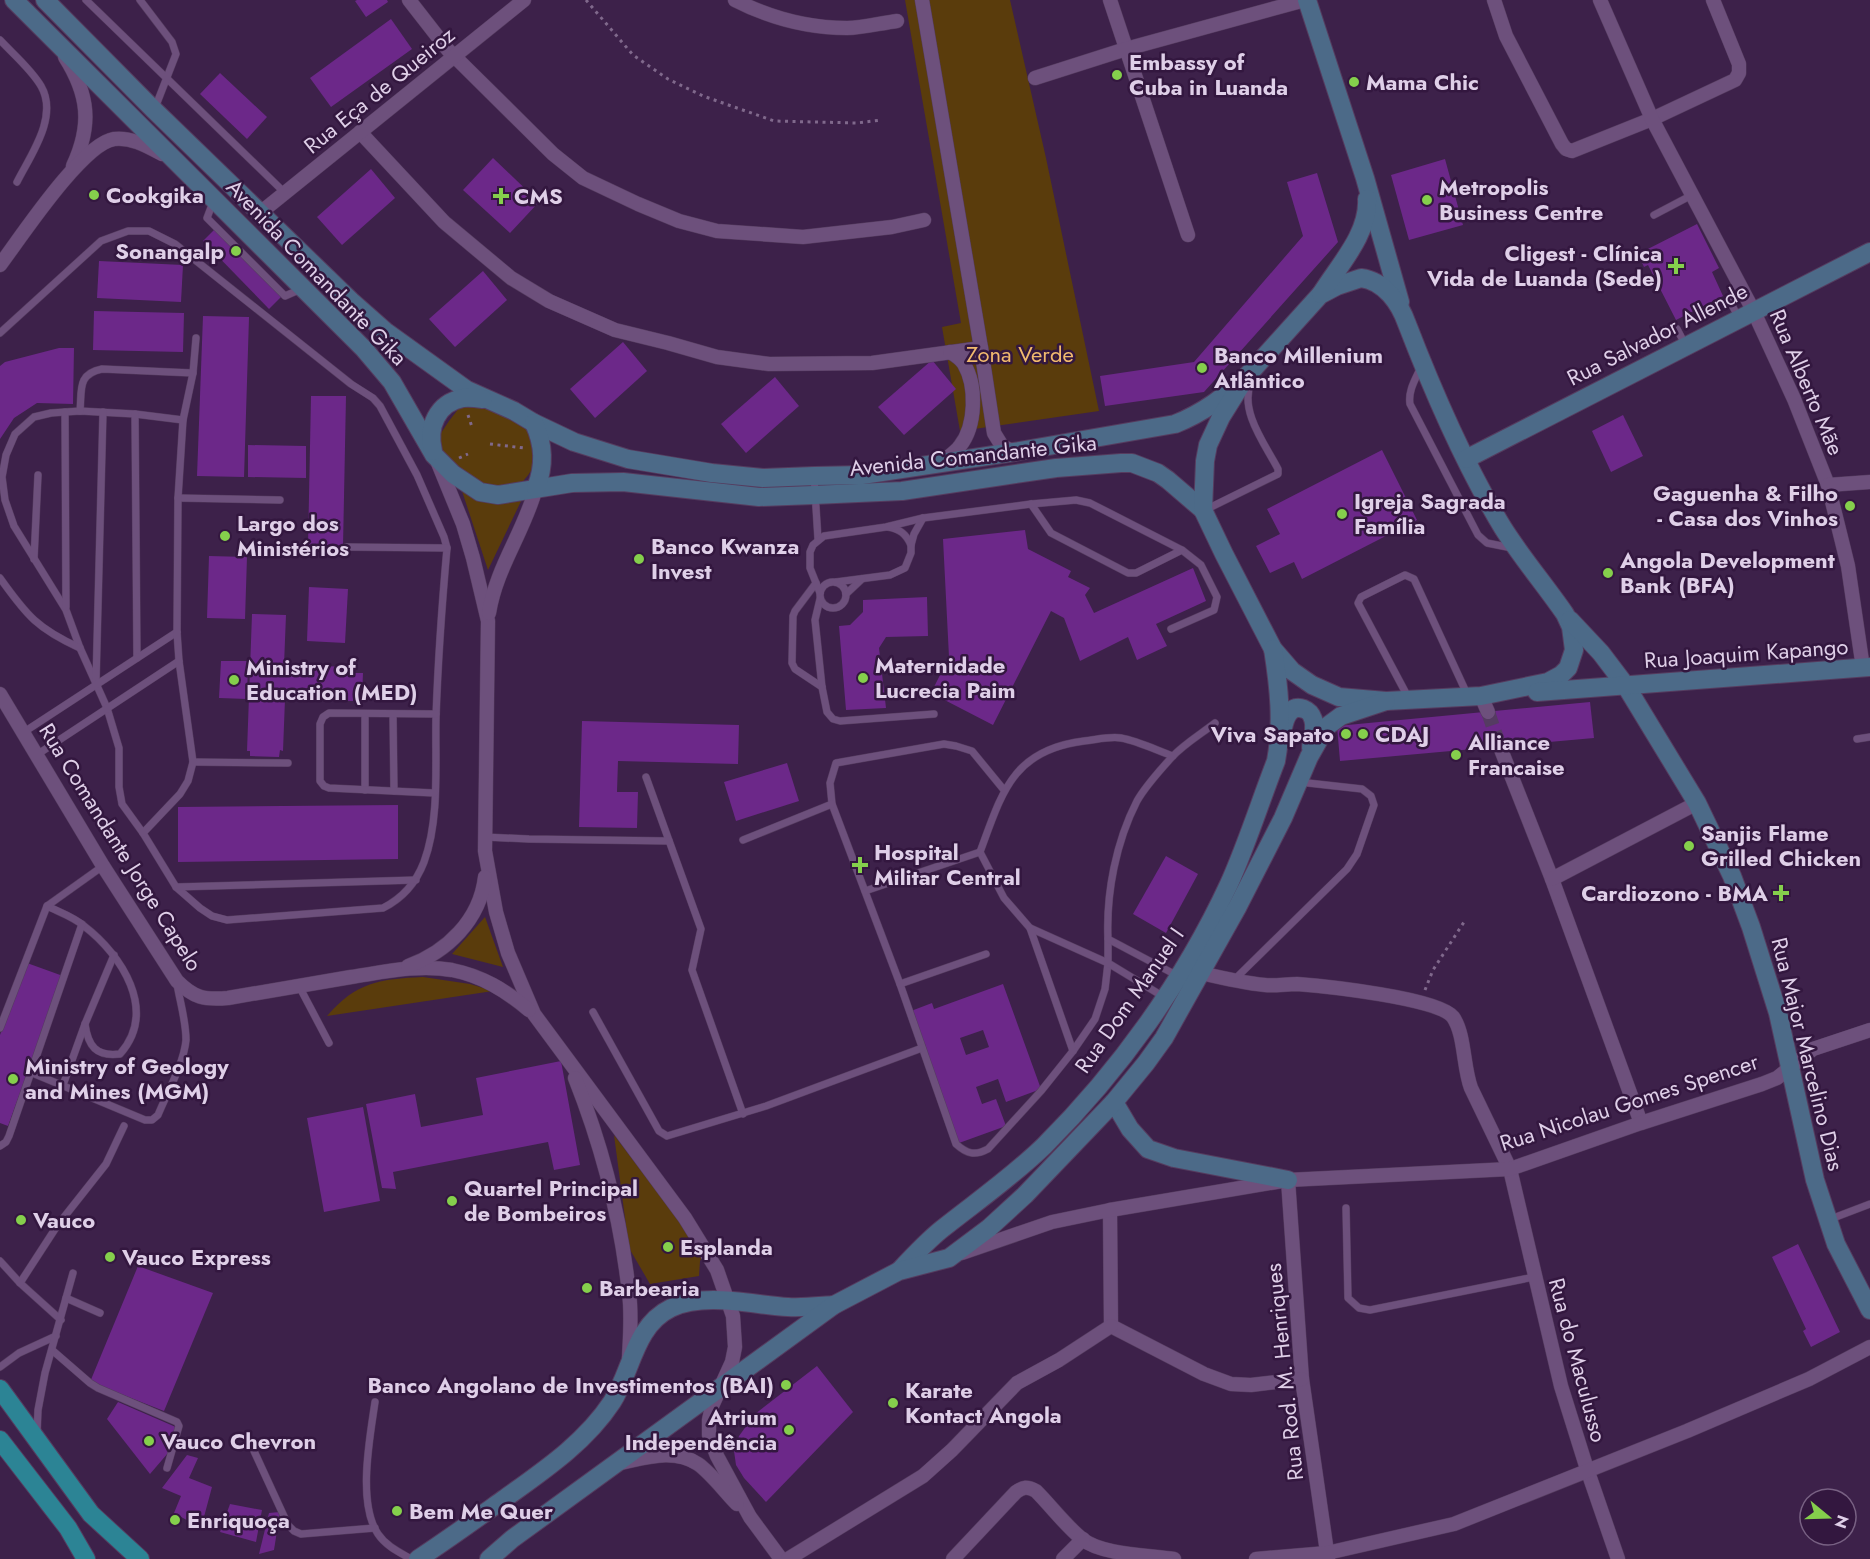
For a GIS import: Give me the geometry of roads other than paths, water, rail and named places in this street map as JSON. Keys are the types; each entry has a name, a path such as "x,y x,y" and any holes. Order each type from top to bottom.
{"main road":[{"path":"0,1389 91,1514 140,1559"},
{"path":"0,1440 68,1528 86,1559"}],"street":[{"name":"Avenida Comandante Gika","path":"14,0 364,349 392,382 434,455 453,474 480,492 498,495 572,483 624,482 759,497 814,495 902,491 1056,468 1132,463 1158,473 1203,510"},
{"name":"Avenida Comandante Gika","path":"45,0 154,110 351,301 385,331 467,390 484,399 514,411 574,442 628,459 712,473 763,478 862,475 1175,424 1219,401 1252,372"},
{"path":"408,0 454,56 553,154 583,178 679,221 717,231 803,237 872,230 924,220"},
{"name":"Rua Eça de Queiroz","path":"260,213 524,0"},
{"path":"735,0 760,13 806,25 848,28 897,21"},
{"path":"922,0 981,348 993,433 1002,446 1014,452"},
{"path":"1110,0 1188,235"},
{"path":"1035,78 1126,49 1306,0 1365,178 1401,308 1442,411 1504,529 1565,614 1571,627 1574,650 1568,668 1556,679 1483,699 1386,701 1339,697 1312,685 1292,670 1273,649 1203,510 1203,478 1208,445 1221,417 1252,372 1320,295 1354,244 1362,228 1367,209 1365,178"},
{"path":"1494,0 1506,36 1566,149 1572,151 1652,119 1735,80 1739,73 1739,64 1713,0"},
{"name":"Rua Alberto Mãe","path":"1600,0 1652,119 1692,195 1747,315 1794,399 1828,485 1848,566 1866,668"},
{"path":"52,38 81,88 85,111 86,133 71,172"},
{"path":"360,132 444,222 511,278 549,301 615,330 668,342 717,357 769,364 872,363 981,348"},
{"path":"0,265 71,172 98,146 115,139 132,140 147,145 177,163"},
{"name":"Rua Salvador Allende","path":"1466,459 1870,252"},
{"path":"1320,295 1352,280 1369,279 1384,289 1401,308"},
{"path":"942,462 960,447 967,434 973,395 963,362 950,352"},
{"path":"484,399 464,398 448,403 437,414 431,430 434,455 463,524 488,621"},
{"path":"534,423 543,450 542,468 526,520 501,568 490,603 488,621 485,844 494,902 508,953 534,1014 697,1236 717,1270 733,1316 735,1347 732,1362 712,1406 709,1435 717,1456 750,1517 781,1559"},
{"path":"1828,485 1870,482"},
{"name":"Rua Major Marcelino Dias","path":"1565,614 1601,653 1626,686 1697,803 1732,876 1778,1013 1815,1180 1847,1267 1870,1310"},
{"name":"Rua Dom Manuel I","path":"899,1271 940,1230 991,1192 1041,1148 1087,1101 1165,998 1205,931 1229,884 1276,761 1280,742 1281,695 1273,649"},
{"name":"Rua Joaquim Kapango","path":"1483,699 1866,668"},
{"name":"Rua Comandante Jorge Capelo","path":"0,693 104,866 177,981 189,993 213,999 400,970 433,969 467,974 498,986 534,1014"},
{"name":"Rua Dom Manuel I","path":"949,1258 989,1228 1025,1195 1114,1102 1146,1063 1164,1038 1238,906 1283,818 1309,756 1326,727 1341,716 1386,701"},
{"path":"1280,742 1288,714 1293,708 1299,707 1307,710 1314,720 1309,756"},
{"path":"1500,747 1552,879 1641,1123"},
{"path":"1552,879 1697,803"},
{"name":"Rua Comandante Jorge Capelo","path":"400,970 436,953 464,928 483,892 485,844"},
{"path":"1202,973 1234,981"},
{"name":"Rua do Maculusso","path":"1234,981 1359,990 1420,1003 1449,1013 1454,1019 1458,1028 1467,1078 1510,1169 1561,1386 1618,1559"},
{"name":"Rua Nicolau Gomes Spencer","path":"489,1559 723,1384 834,1305 899,1271 949,1258 1052,1222 1288,1180 1510,1169 1762,1084 1777,1078 1813,1049 1870,1030"},
{"path":"567,1060 596,1132 626,1263 630,1314 628,1362"},
{"path":"1114,1102 1138,1140 1154,1152 1288,1180"},
{"name":"Rua Rod. M. Henriques","path":"1288,1180 1302,1379 1328,1556"},
{"path":"1110,1210 1111,1326"},
{"name":"Rua Nicolau Gomes Spencer","path":"418,1559 535,1477 588,1432 613,1400 623,1380 628,1362 644,1333 671,1308 690,1303 729,1301 792,1308 834,1305"},
{"path":"1111,1326 1204,1374 1231,1384 1251,1386 1302,1379"},
{"path":"788,1559 923,1476 952,1450 1017,1383 1059,1360 1111,1326"},
{"path":"1256,1559 1328,1556 1454,1524 1687,1431 1794,1385 1870,1347"},
{"path":"615,1464 662,1455 686,1459 698,1464 750,1517"},
{"path":"953,1559 1022,1487 1029,1487 1036,1491 1083,1539 1106,1550 1173,1559"},
{"path":"1063,1559 1083,1539"}],"lane":[{"path":"86,0 285,193"},
{"path":"140,0 172,42 176,54 154,110"},
{"path":"0,40 42,87 47,109 44,128 17,182"},
{"path":"1654,215 1692,195"},
{"path":"0,333 101,241 128,231 148,231 176,244 380,406 417,475 447,548 436,714 433,823 430,843 416,880 404,895 383,908 227,920 212,916 189,900 176,886 123,804 119,787 119,748 107,708 66,610 14,526 5,500 3,466 15,434 34,417 80,411 183,420"},
{"path":"1730,301 1747,315"},
{"path":"1677,329 1686,346"},
{"path":"143,833 180,794 188,781 193,762 178,661 177,632 178,498 183,420 193,373 196,338"},
{"path":"1423,364 1411,388 1410,404 1478,535 1494,546 1518,549"},
{"path":"80,411 83,380 92,371 102,369 193,373"},
{"path":"1203,510 1278,474 1278,469 1250,415 1247,404 1252,372"},
{"path":"65,412 66,610"},
{"path":"96,685 103,412"},
{"path":"135,414 137,658"},
{"path":"34,559 38,475"},
{"path":"814,477 818,540"},
{"path":"178,498 280,500"},
{"path":"834,609 823,604 810,568 810,552 818,540 824,536 922,518 1076,500 1090,503 1182,550 1201,565 1217,597 1214,610 1171,629"},
{"path":"1031,504 1051,533 1128,573 1136,573 1182,550"},
{"path":"922,518 916,528 909,561 904,568 890,576 864,577 823,587 815,620 822,687 827,712 833,719 840,721 934,714"},
{"path":"886,526 902,532 911,545"},
{"path":"346,547 447,548"},
{"path":"810,568 832,583 843,586 846,594"},
{"path":"1409,700 1358,603 1360,597 1405,575 1414,579 1483,699"},
{"path":"815,620 826,611 842,605 846,594 864,577"},
{"path":"0,578 36,624 52,636 80,648"},
{"path":"816,582 793,616 792,663 795,669 822,687"},
{"path":"24,732 177,632"},
{"path":"38,754 178,661"},
{"path":"434,793 329,789 324,786 320,781 320,724 323,717 329,714 436,714"},
{"path":"365,714 365,790"},
{"path":"393,714 394,791"},
{"path":"1004,790 972,751 944,744 836,763 830,783 832,804 900,984 956,1144 970,1154 979,1154 988,1149 1041,1091 1073,1051 1095,1018 1105,989 1108,963 1107,914 1118,851 1138,800 1173,756 1215,723"},
{"path":"1857,739 1870,737"},
{"path":"1073,1051 1029,928 1004,898 980,852 1004,790 1026,762 1044,751 1072,743 1119,738 1173,756"},
{"path":"193,762 288,763"},
{"path":"646,777 701,929 692,970 743,1114"},
{"path":"1234,981 1347,869 1357,854 1374,805 1371,796 1362,789 1299,782"},
{"path":"743,840 832,804"},
{"path":"485,844 529,839 669,841"},
{"path":"865,891 980,852"},
{"path":"0,1028 47,906 104,866"},
{"path":"176,886 416,880"},
{"path":"47,906 82,924 114,955 128,978 136,998 135,1018 127,1046 120,1054 110,1055 99,1052 87,1040 85,1024"},
{"path":"0,1146 9,1136 82,924"},
{"path":"1029,928 1108,963 1165,998"},
{"path":"1108,939 1178,976"},
{"path":"900,984 986,954"},
{"path":"63,1085 114,955"},
{"path":"30,1072 144,1120 152,1120 158,1115 183,1055 186,1042 177,981"},
{"path":"299,986 329,1043"},
{"path":"593,1012 662,1134 673,1136 743,1114 922,1048"},
{"path":"20,1283 57,1226 106,1164 124,1126"},
{"path":"1828,1220 1870,1204"},
{"path":"1346,1208 1348,1298 1359,1308 1370,1310 1534,1277"},
{"path":"0,1262 61,1320"},
{"path":"36,1440 38,1410 45,1373 73,1273"},
{"path":"66,1298 100,1313"},
{"path":"0,1367 19,1353 56,1336"},
{"path":"52,1350 98,1388 177,1422 179,1426 167,1468"},
{"path":"375,1402 368,1457 367,1487 375,1528 386,1544 411,1559"},
{"path":"254,1451 288,1525 294,1531 301,1534 375,1528"}],"tunnel":[{"path":"1488,712 1500,747"}],"place":[{"name":"Embassy of Cuba in Luanda","path":"1117,75"},
{"name":"Mama Chic","path":"1354,82"},
{"name":"Cookgika","path":"94,195"},
{"name":"CMS","path":"501,196"},
{"name":"Metropolis Business Centre","path":"1427,200"},
{"name":"Sonangalp","path":"236,251"},
{"name":"Cligest - Clínica Vida de Luanda (Sede)","path":"1676,266"},
{"name":"Banco Millenium Atlântico","path":"1202,368"},
{"name":"Gaguenha & Filho - Casa dos Vinhos","path":"1850,506"},
{"name":"Igreja Sagrada Família","path":"1342,514"},
{"name":"Largo dos Ministérios","path":"225,536"},
{"name":"Banco Kwanza Invest","path":"639,559"},
{"name":"Angola Development Bank (BFA)","path":"1608,573"},
{"name":"Maternidade Lucrecia Paim","path":"863,678"},
{"name":"Ministry of Education (MED)","path":"234,680"},
{"name":"Viva Sapato","path":"1346,734"},
{"name":"CDAJ","path":"1363,734"},
{"name":"Alliance Francaise","path":"1456,755"},
{"name":"Sanjis Flame Grilled Chicken","path":"1689,846"},
{"name":"Hospital Militar Central","path":"860,865"},
{"name":"Cardiozono - BMA","path":"1781,893"},
{"name":"Ministry of Geology and Mines (MGM)","path":"13,1079"},
{"name":"Quartel Principal de Bombeiros","path":"452,1201"},
{"name":"Vauco","path":"21,1220"},
{"name":"Esplanda","path":"668,1247"},
{"name":"Vauco Express","path":"110,1257"},
{"name":"Barbearia","path":"587,1288"},
{"name":"Banco Angolano de Investimentos (BAI)","path":"786,1385"},
{"name":"Karate Kontact Angola","path":"893,1403"},
{"name":"Atrium Independência","path":"789,1430"},
{"name":"Vauco Chevron","path":"149,1441"},
{"name":"Bem Me Quer","path":"397,1511"},
{"name":"Enriquoça","path":"175,1520"}],"park label":[{"name":"Zona Verde","path":"1020,354"}]}
